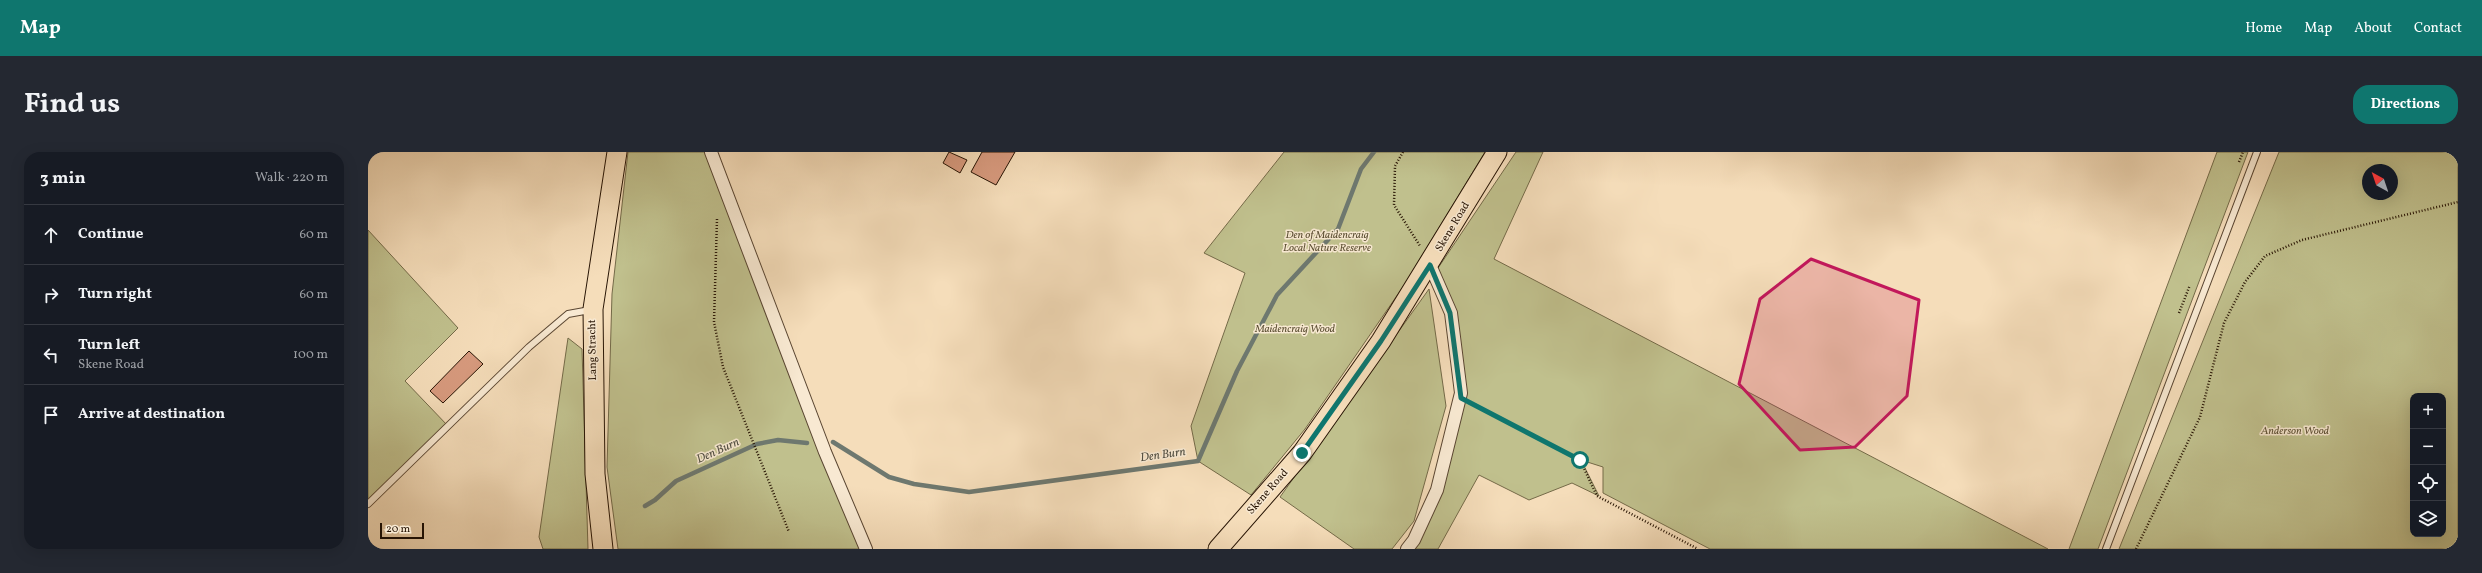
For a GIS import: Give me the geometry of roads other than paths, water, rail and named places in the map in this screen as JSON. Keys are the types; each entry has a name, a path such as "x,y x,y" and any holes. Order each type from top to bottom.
{"main road":[{"name":"Lang Stracht","path":"603,549 595,474 593,309 617,152"},
{"name":"Skene Road","path":"1218,549 1302,453 1381,341 1427,259 1497,152"}],"street":[{"path":"711,152 825,452 866,549"},
{"path":"1407,549 1414,540 1437,490 1461,398 1450,313 1427,259"}],"lane":[{"path":"2106,549 2257,152"},
{"path":"368,504 535,343 568,314 593,309"}],"waterway":[{"name":"Den Burn","path":"833,442 889,477 914,484 969,492 1198,461 1237,371 1277,295 1338,229 1361,169 1374,152"},
{"name":"Den Burn","path":"645,506 655,500 676,481 757,444 778,440 807,443"}],"park label":[{"name":"Den of Maidencraig Local Nature Reserve","path":"1327,241"},
{"name":"Maidencraig Wood","path":"1295,329"},
{"name":"Anderson Wood","path":"2295,431"}]}
